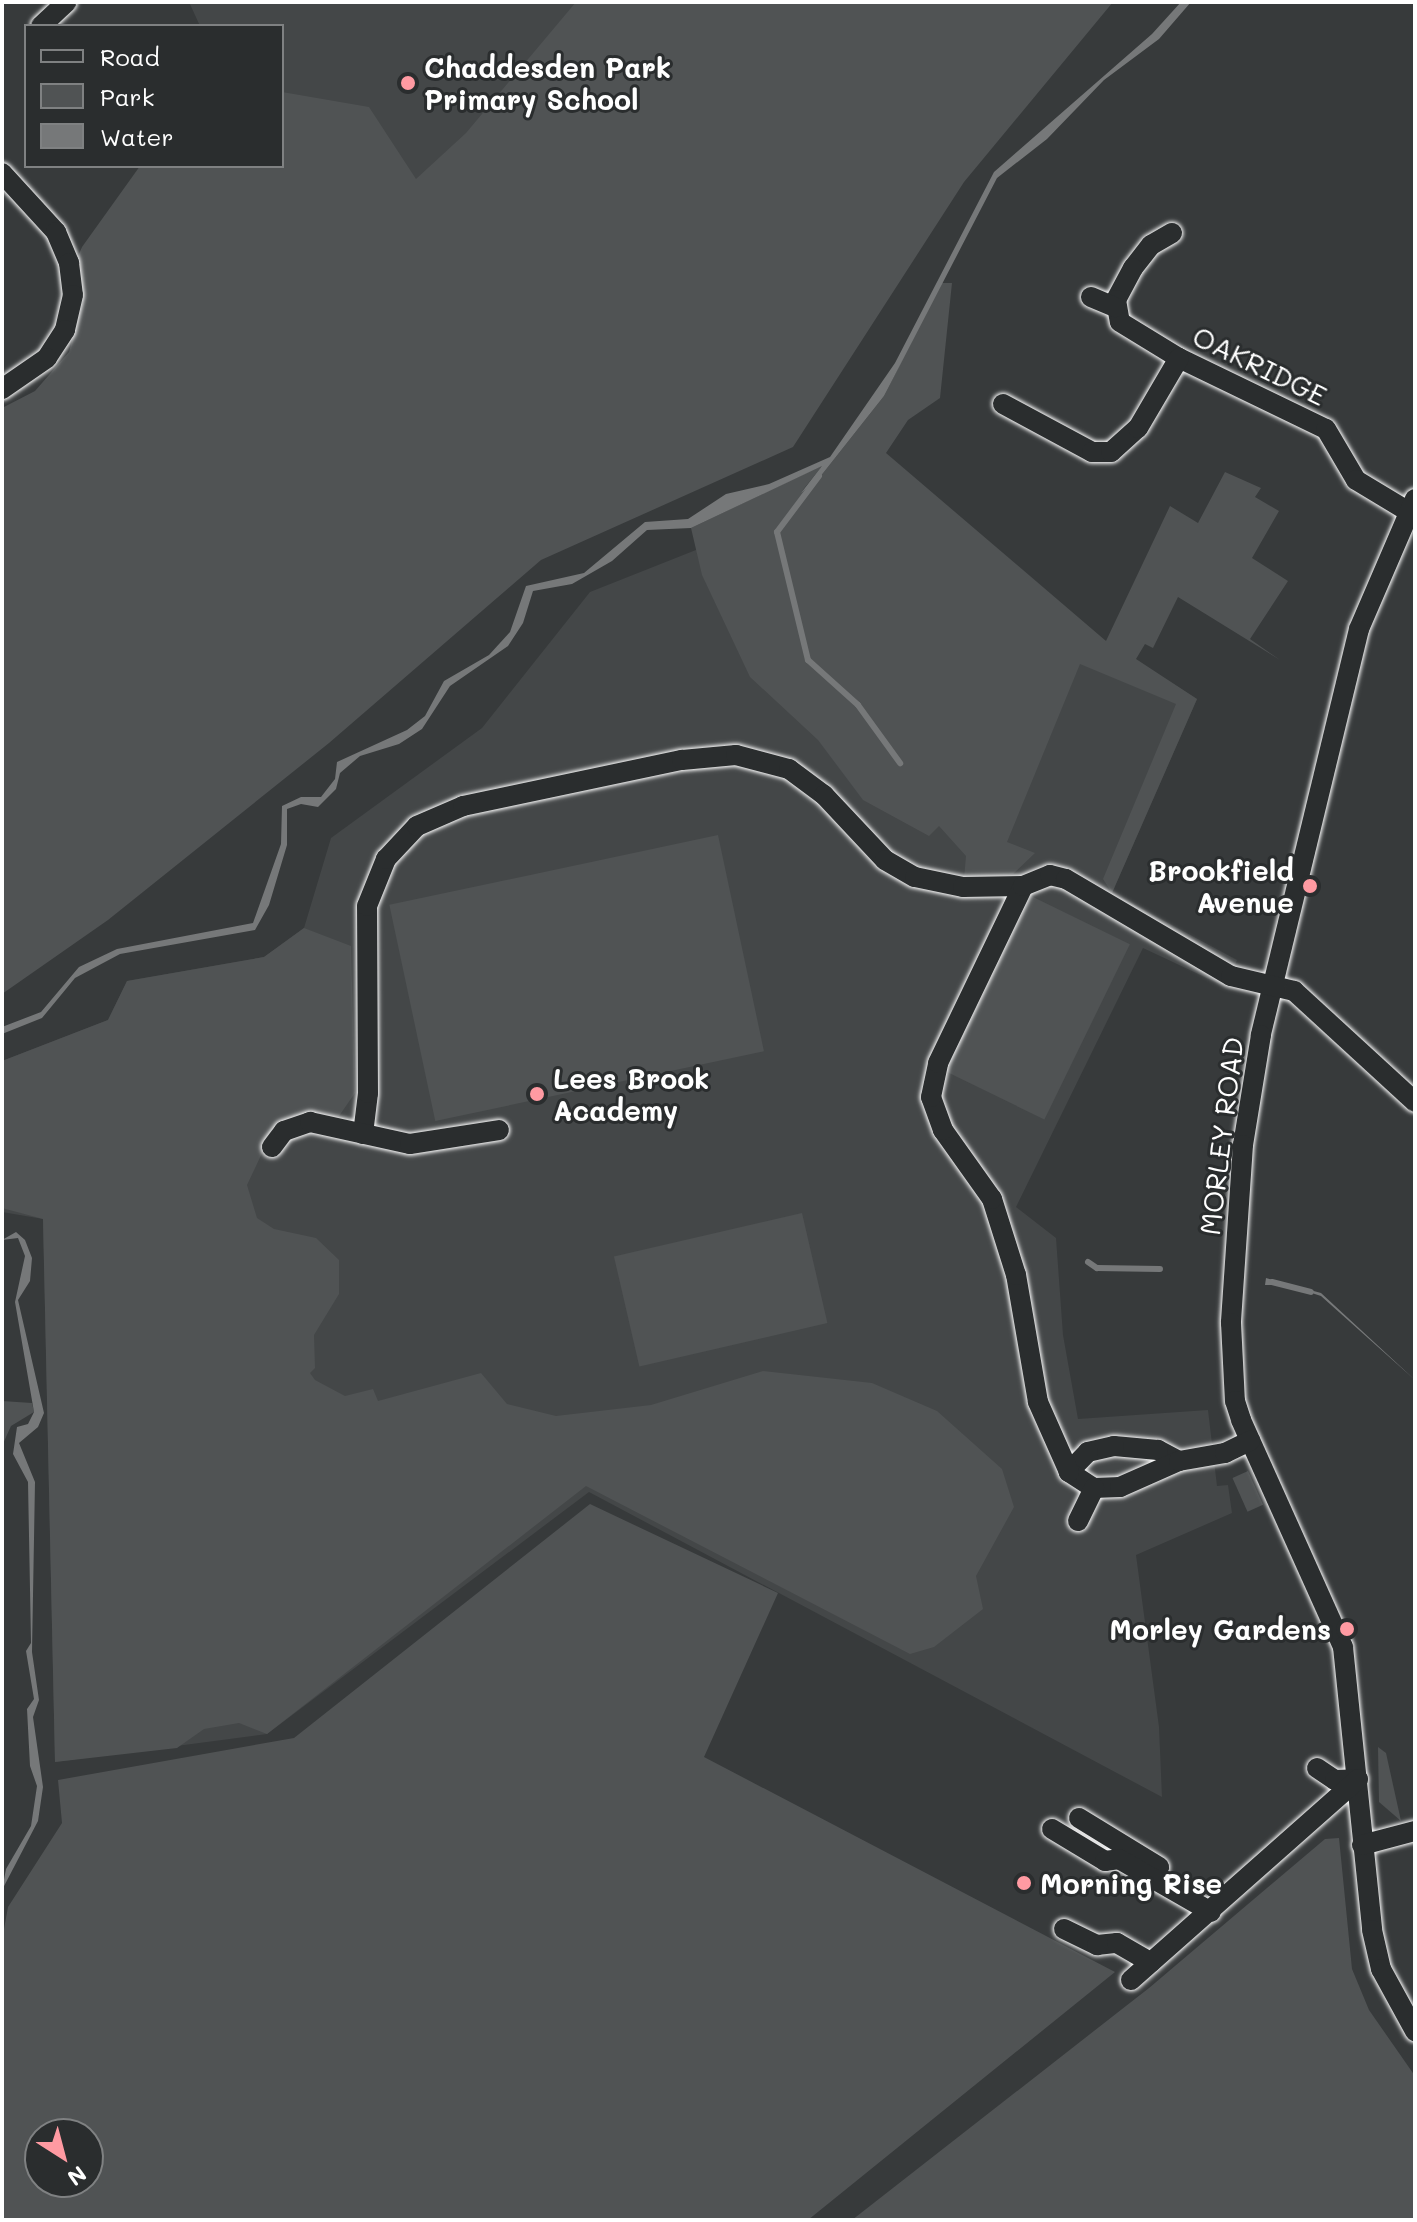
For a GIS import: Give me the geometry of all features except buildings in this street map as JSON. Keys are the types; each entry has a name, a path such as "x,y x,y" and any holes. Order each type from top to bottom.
{"street":[{"path":"2,173 56,232 69,263 73,295 65,330 52,351 2,389"},
{"path":"1115,307 1133,268 1151,245 1172,233"},
{"name":"OAKRIDGE","path":"1091,297 1115,307 1120,322 1179,358 1326,429 1356,480 1412,506"},
{"path":"1003,404 1092,452 1111,452 1138,428 1179,358"},
{"name":"MORLEY ROAD","path":"1412,506 1377,581 1347,671 1272,986 1243,1145 1231,1323 1235,1401 1343,1647 1362,1845 1381,1969 1415,2031"},
{"path":"363,1134 368,1093 367,906 386,859 417,826 463,806 682,760 736,755 789,769 824,795 885,860 915,877 963,887 1023,886 1050,875 1066,879 1231,976 1305,997 1415,1102"},
{"path":"1023,886 938,1063 931,1097 943,1130 992,1199 1016,1275 1038,1402 1069,1472 1094,1488 1157,1475 1179,1461 1225,1453 1250,1441"},
{"path":"272,1147 284,1131 301,1123 410,1144 499,1130"},
{"path":"1069,1472 1088,1452 1114,1446 1158,1450 1179,1461"},
{"path":"1078,1521 1094,1488"},
{"path":"1317,1768 1335,1780 1358,1779"},
{"path":"1131,1980 1216,1908 1358,1779"},
{"path":"1079,1818 1216,1908"},
{"path":"1052,1829 1105,1861 1119,1859 1216,1908"},
{"path":"1362,1845 1415,1831"},
{"path":"1064,1929 1097,1945 1117,1943 1151,1963"}],"shaded area":[{"name":"Chaddesden Park Primary School","path":"189,2 613,2 478,140 395,196 284,162 284,24 199,24"},
{"name":"Lees Brook Academy","path":"809,505 1106,641 1197,699 1112,893 1237,960 1226,987 1143,948 1016,1207 1056,1238 1063,1335 1078,1419 1208,1410 1217,1486 1228,1485 1232,1513 1136,1555 1159,1727 1162,1797 589,1492 267,1734 55,1762 43,1219 2,1212 2,1061 108,1020 127,981 264,957 304,928 331,838 482,728 590,592"}],"green space":[{"path":"576,2 1113,2 964,182 793,447 541,560 329,743 108,920 2,994 2,408 35,391 69,352 83,302 77,259 82,247 139,168 284,168 284,92 369,107 416,179 466,133"},
{"path":"941,283 952,283 940,398 908,420 886,453 1106,641 1170,506 1198,523 1225,472 1261,488 1255,497 1279,511 1252,558 1288,581 1250,639 1280,660 1178,597 1153,648 1145,644 1136,659 1197,699 1112,893 1103,879 1176,704 1080,664 1007,842 1035,853 1013,874 964,879 966,856 939,826 929,836 863,800 818,740 750,677 702,575 691,528 823,465 802,491 820,477 884,396"},
{"path":"718,835 764,1051 435,1121 389,905"},
{"path":"1031,896 1130,944 1044,1119 946,1071"},
{"path":"304,928 351,946 355,1093 339,1116 263,1151 247,1185 257,1218 274,1229 316,1238 339,1260 339,1294 314,1335 315,1368 310,1373 315,1380 345,1396 373,1389 378,1401 481,1373 507,1404 556,1416 651,1405 763,1371 872,1383 937,1411 1002,1469 1014,1507 976,1576 983,1609 934,1647 910,1654 586,1486 267,1734 239,1723 204,1729 177,1748 55,1762 43,1219 2,1208 2,1061 108,1020 127,981 264,957"},
{"path":"802,1213 827,1323 639,1367 614,1256"},
{"path":"2,1401 32,1403 34,1412 11,1426 2,1446"},
{"path":"1248,1471 1263,1505 1248,1512 1232,1478"},
{"path":"590,1504 778,1593 704,1757 1115,1972 808,2220 2,2220 2,1940 8,1907 62,1823 58,1780 294,1738"},
{"path":"1378,1747 1386,1753 1401,1821 1379,1802"},
{"path":"1339,1838 1352,1969 1369,2010 1415,2076 1415,2220 852,2220 1149,1988 1325,1839"}],"water":[{"path":"1181,2 1191,2 1159,39 1104,80 1047,139 997,178 884,396 820,477 801,493 822,466 691,528 647,530 612,561 572,584 533,591 523,623 508,646 450,686 422,729 399,744 360,756 340,773 336,789 318,807 301,804 287,809 287,845 269,905 255,930 120,954 75,978 42,1018 2,1034 2,1027 41,1012 79,967 117,949 253,923 281,844 282,806 301,797 321,797 335,779 337,762 407,730 425,716 444,681 489,655 510,632 526,586 584,573 645,522 688,519 726,494 769,484 830,457 895,363 994,172 1152,34"},
{"path":"16,1232 25,1240 32,1258 30,1281 18,1300 44,1413 38,1427 19,1443 35,1482 32,1652 39,1700 33,1717 43,1787 38,1821 2,1890 6,1869 31,1826 37,1786 30,1766 27,1709 34,1699 26,1651 31,1643 28,1482 13,1454 17,1427 28,1424 34,1412 15,1302 25,1256 18,1238 2,1240"},
{"path":"1266,1278 1321,1293 1415,1380 1321,1296 1284,1284 1265,1285"}],"waterway":[{"path":"819,476 777,532 808,660 858,705 900,763"},
{"path":"1088,1262 1097,1268 1160,1269"},
{"path":"1272,1282 1311,1292"}],"place":[{"name":"Chaddesden Park Primary School","path":"408,83"},
{"name":"Brookfield Avenue","path":"1310,886"},
{"name":"Lees Brook Academy","path":"537,1094"},
{"name":"Morley Gardens","path":"1347,1629"},
{"name":"Morning Rise","path":"1024,1883"}]}
